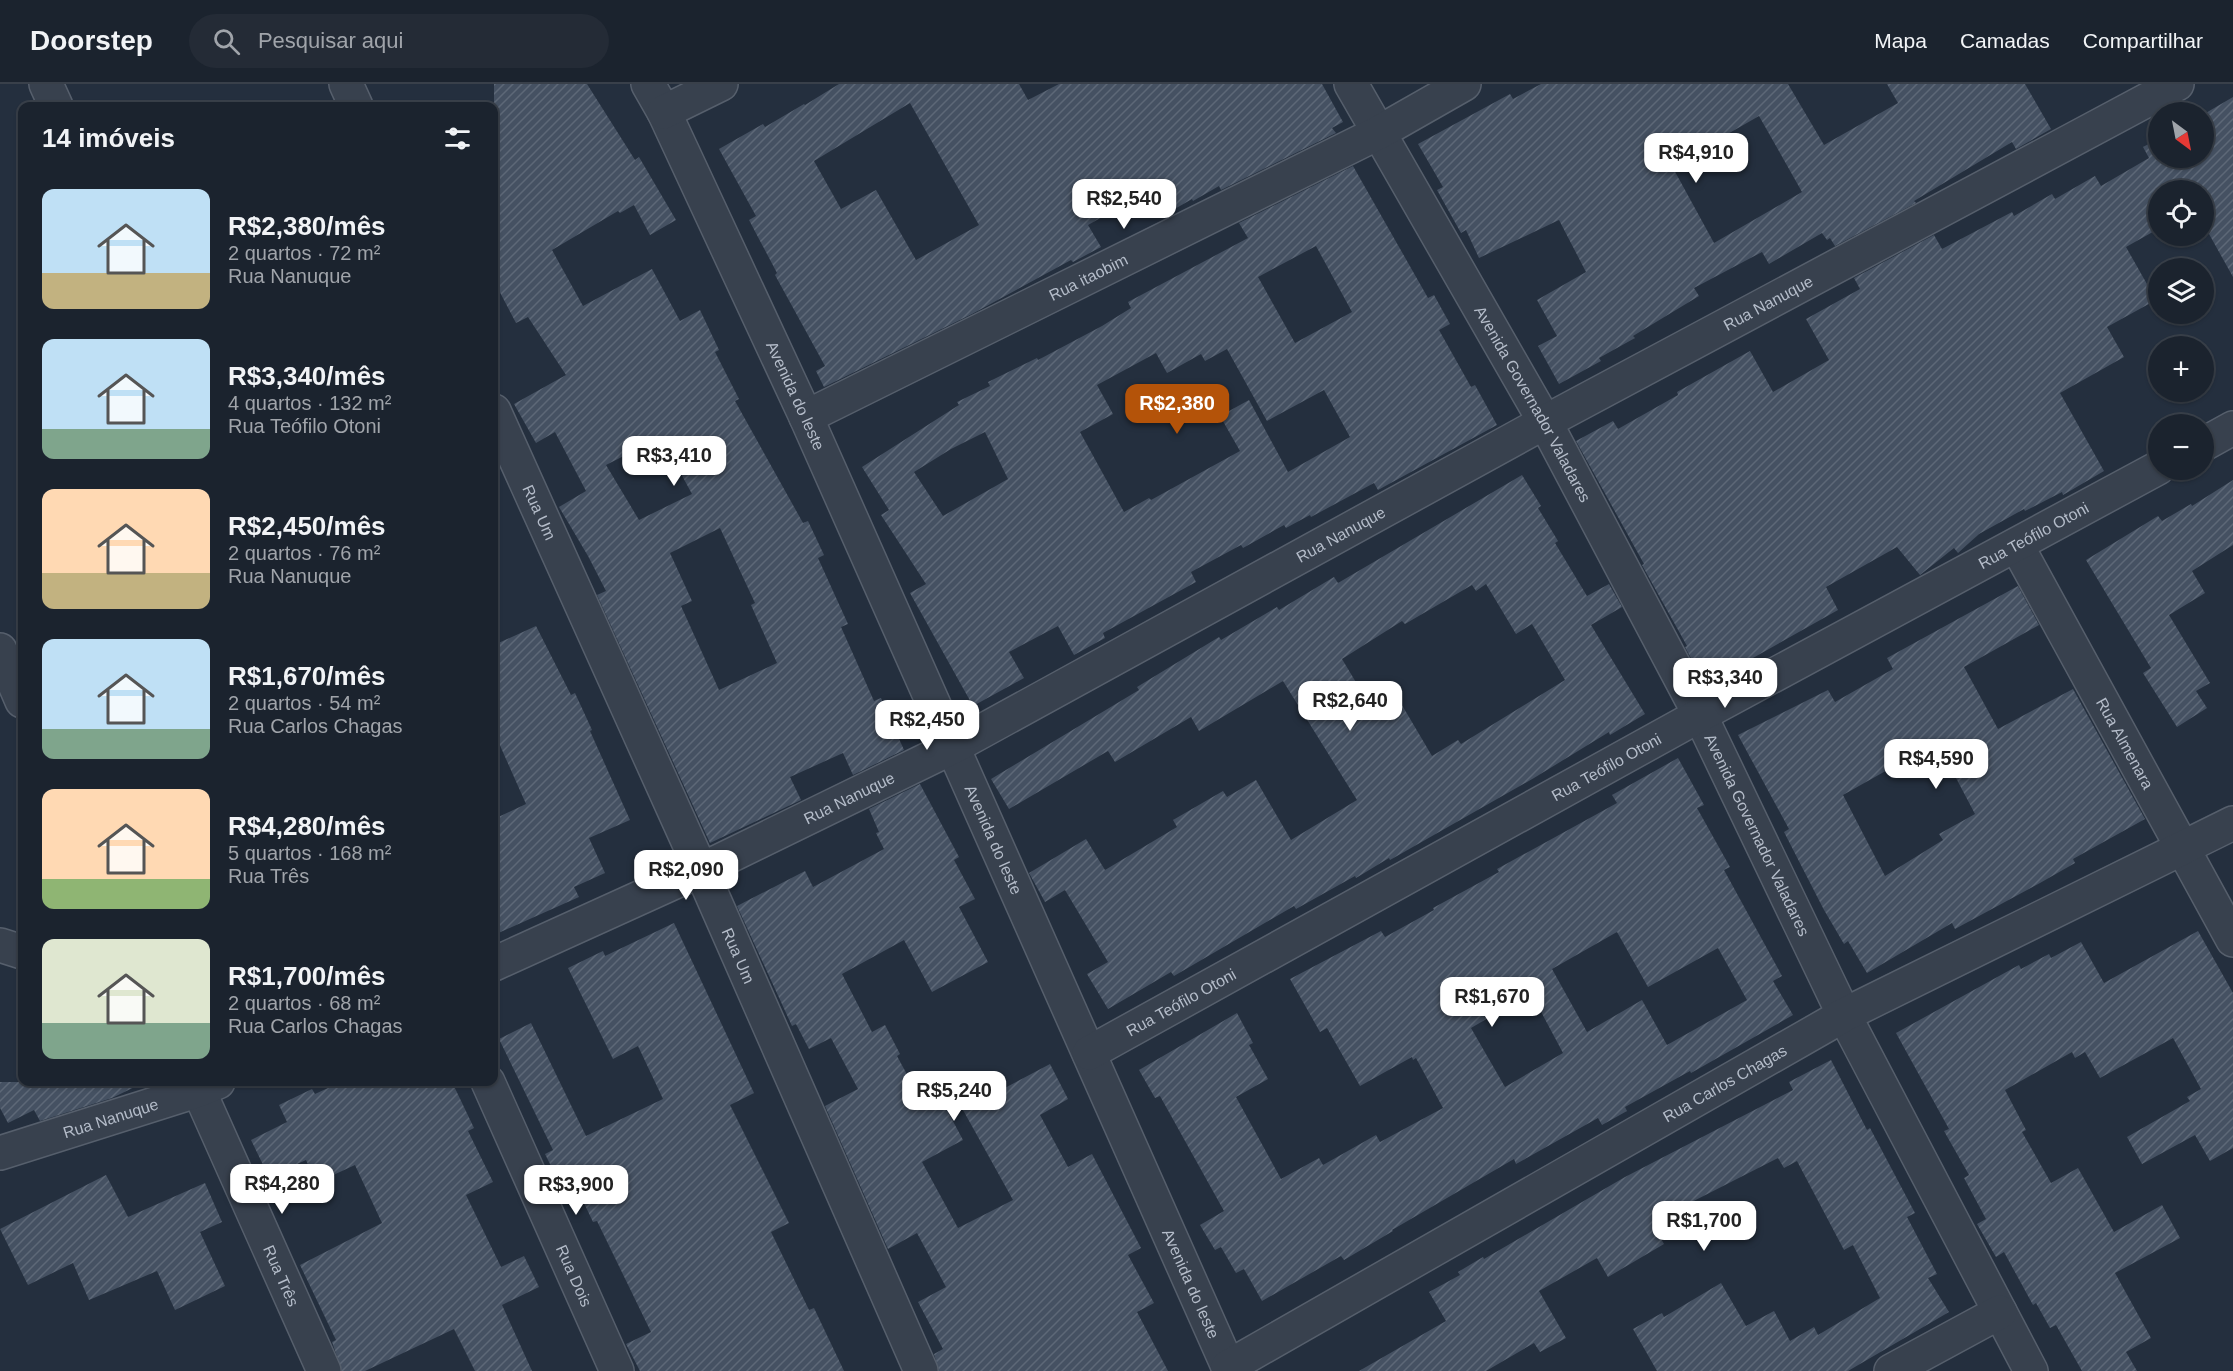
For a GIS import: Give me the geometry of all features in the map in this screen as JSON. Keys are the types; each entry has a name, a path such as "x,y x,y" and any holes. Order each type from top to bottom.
{"street":[{"path":"46,84 54,102"},
{"path":"346,84 354,102"},
{"name":"Avenida do leste","path":"648,84 664,112 806,417 1229,1369"},
{"path":"664,112 721,84"},
{"name":"Avenida Governador Valadares","path":"1351,84 1545,422 1700,715 1844,1015 2031,1371"},
{"name":"Rua itaobim","path":"806,417 1378,133 1464,84"},
{"name":"Rua Nanuque","path":"498,962 701,870 953,747 1545,422 2177,84"},
{"name":"Rua Um","path":"498,420 701,870 921,1371"},
{"path":"2214,438 2233,428"},
{"name":"Rua Teófilo Otoni","path":"1089,1053 1700,715 2148,474"},
{"name":"Rua Almenara","path":"2017,546 2233,940"},
{"path":"0,650 18,692"},
{"name":"Rua Carlos Chagas","path":"1229,1369 1844,1015 2233,823"},
{"path":"0,945 18,951"},
{"name":"Rua Nanuque","path":"0,1154 198,1086"},
{"name":"Rua Três","path":"205,1086 324,1371"},
{"name":"Rua Dois","path":"490,1086 617,1371"},
{"path":"1891,1371 2000,1312"}],"building":[{"path":"494,84 587,84 635,160 639,157 676,220 650,235 634,205 620,213 618,211 552,250 583,306 652,269 680,321 700,310 719,350 715,352 739,399 735,401 803,523 808,521 824,555 818,558 848,624 841,627 874,701 881,698 904,750 853,775 843,753 790,777 801,800 710,843 597,595 606,591 559,507 586,491 555,432 536,443 514,404 566,375 528,317 516,323 498,289 498,102 494,102","holes":["661,437 692,494 639,520 606,465","720,528 755,603 751,605 777,663 719,690 681,606 692,601 670,553"]},
{"path":"839,84 1019,84 1028,100 1059,84 1322,84 1343,122 1332,128 1336,133 1221,190 1219,186 1161,217 1147,192 1088,225 1101,247 1073,262 1071,260 972,314 824,387 816,371 825,366 775,275 777,273 749,220 756,216 719,149 763,124 765,127","holes":["910,103 979,225 916,260 876,190 841,209 814,161"]},
{"path":"1541,84 1788,84 1824,145 1898,103 1887,84 2025,84 2051,129 2016,149 2012,142 1914,201 1916,203 1835,246 1830,238 1827,240 1822,233 1769,264 1762,252 1694,288 1699,296 1633,336 1635,338 1599,358 1601,361 1559,384 1538,346 1557,336 1537,300 1586,272 1559,220 1479,258 1466,230 1461,233 1437,190 1443,187 1418,144 1510,94 1513,99","holes":["1759,116 1802,192 1714,243 1673,168 1714,147 1712,143"]},
{"path":"2233,97 2233,277 2214,243 2214,180 2148,180 2148,235 2126,247 2148,286 2148,304 2107,327 2124,357 2060,393 2104,471 2063,495 2062,492 2025,511 2024,509 1979,534 1958,553 1954,548 1920,575 1897,547 1826,587 1838,610 1705,685 1685,647 1687,646 1642,565 1644,564 1576,441 1613,421 1618,429 1678,395 1677,392 1750,351 1773,392 1829,360 1806,319 1860,289 1854,278 1934,235 1942,249 2012,212 2014,216 2052,194 2055,199 2095,176 2101,186 2148,159 2148,168 2214,168 2214,108"},
{"path":"2148,144 2148,156 2143,147"},
{"path":"1353,166 1428,298 1434,295 1450,324 1439,330 1471,387 1475,385 1497,425 1378,490 1374,483 1311,517 1310,515 1286,528 1284,525 1243,548 1241,545 1191,572 1196,582 1103,633 1105,638 1074,655 1058,626 1009,652 1024,678 973,706 910,593 926,584 881,515 889,510 862,467 959,405 957,402 990,386 988,382 1037,358 1038,360 1102,326 1131,308 1128,302 1248,238 1239,223","holes":["1316,246 1352,312 1295,343 1258,277","1227,349 1267,421 1324,390 1350,437 1288,472 1249,400 1220,416 1240,451 1151,500 1149,498 1124,512 1080,432 1113,414 1097,385 1156,353 1167,373 1201,354 1205,361","985,432 1008,479 943,516 914,472 951,449"]},
{"path":"1522,475 1541,506 1538,508 1558,541 1555,543 1587,596 1609,584 1622,607 1591,625 1645,714 1610,735 1609,732 1534,778 1390,860 1389,858 1296,909 1294,906 1174,976 1171,972 1108,1009 1087,974 1108,962 1065,890 1045,902 1029,873 1086,839 1105,870 1177,827 1173,820 1223,791 1227,797 1256,780 1291,840 1357,800 1283,681 1199,731 1191,717 1115,762 1108,751 1009,809 991,779 1139,690 1137,687 1219,637 1221,640 1277,607 1279,610 1334,577 1338,583","holes":["1486,584 1516,634 1532,624 1565,680 1461,744 1458,740 1432,756 1396,695 1372,709 1342,659 1402,621 1405,624 1472,585 1476,591"]},
{"path":"2233,480 2233,545 2192,571 2205,593 2169,615 2210,683 2196,691 2207,708 2177,727 2143,673 2151,668 2086,560 2158,516 2162,521 2191,504 2192,506"},
{"path":"2018,586 2039,625 1964,667 1998,729 2073,689 2145,819 2073,859 2075,863 2040,883 1955,929 1952,923 1867,973 1848,941 1844,944 1824,910 1784,832 1789,829 1738,735 1828,690 1835,702 1893,669 1887,658","holes":["1937,742 1975,814 1939,834 1943,840 1885,876 1843,795"]},
{"path":"536,626 571,695 575,693 630,820 589,838 605,873 574,887 579,897 498,933 498,817 526,804 498,741 498,643"},
{"path":"1678,758 1704,805 1697,808 1730,867 1724,870 1782,976 1773,981 1793,1015 1691,1073 1690,1071 1625,1107 1627,1111 1602,1125 1598,1118 1516,1164 1514,1159 1344,1260 1341,1256 1262,1301 1244,1269 1236,1273 1221,1247 1215,1250 1200,1225 1224,1211 1160,1096 1155,1098 1139,1070 1237,1013 1253,1043 1249,1045 1268,1079 1236,1097 1281,1179 1319,1158 1323,1165 1376,1135 1380,1142 1443,1108 1416,1058 1413,1060 1412,1057 1360,1086 1327,1028 1320,1032 1290,979 1381,931 1385,937 1434,910 1433,908 1499,872 1497,869 1617,803 1612,795","holes":["1617,932 1648,987 1718,948 1747,1000 1667,1045 1642,1000 1587,1032 1552,969","1531,993 1563,1053 1505,1087 1471,1028"]},
{"path":"920,784 959,857 954,860 975,899 959,907 988,962 932,992 904,940 842,974 872,1032 885,1025 900,1054 897,1056 924,1106 940,1097 963,1140 922,1162 958,1228 1013,1200 963,1110 1050,1064 1068,1099 1040,1115 1068,1167 1092,1154 1141,1248 1128,1255 1154,1303 1137,1312 1168,1371 939,1371 934,1354 943,1349 918,1302 946,1287 917,1233 888,1249 825,1106 858,1089 831,1038 809,1049 796,1024 792,1026 737,906 805,871 813,887 884,849 876,833 879,832 869,809"},
{"path":"674,923 754,1093 730,1105 789,1223 771,1232 809,1310 814,1308 844,1371 640,1371 626,1344 651,1332 597,1221 593,1222 573,1180 561,1186 545,1154 553,1150 499,1039 531,1023 586,1136 663,1099 638,1046 613,1059 568,968 603,951 605,956"},
{"path":"2198,931 2233,993 2233,1148 2210,1161 2195,1135 2142,1164 2127,1137 2190,1101 2187,1097 2201,1089 2173,1038 2100,1078 2085,1052 2075,1058 2072,1052 2005,1090 2026,1130 2022,1132 2051,1183 2078,1168 2114,1232 2162,1205 2180,1238 2115,1273 2151,1338 2126,1352 2137,1371 2082,1371 2056,1325 2050,1328 2036,1303 2033,1305 2004,1252 1996,1257 1977,1224 1986,1219 1964,1178 1969,1175 1944,1131 1949,1129 1896,1033 2019,965 2021,969 2049,954 2051,958 2081,942 2104,983"},
{"path":"1831,1060 1867,1130 1870,1128 1915,1213 1907,1217 1937,1274 1928,1278 1949,1312 1848,1371 1657,1371 1633,1329 1662,1313 1664,1317 1721,1283 1746,1326 1774,1311 1790,1341 1814,1327 1818,1335 1880,1298 1853,1245 1844,1250 1797,1161 1784,1168 1778,1158 1678,1209 1684,1221 1659,1235 1664,1244 1608,1277 1597,1258 1539,1291 1566,1338 1540,1352 1534,1343 1486,1371 1359,1371 1446,1321 1429,1292 1460,1275 1458,1272 1625,1177 1793,1090 1789,1082"},
{"path":"0,1082 18,1082 18,1086 137,1086 112,1098 40,1121 34,1110 8,1123 0,1108"},
{"path":"332,1086 454,1086 474,1128 468,1131 493,1182 466,1195 501,1267 524,1256 539,1287 502,1305 532,1371 475,1371 454,1329 365,1371 342,1371 332,1342 336,1340 300,1265 382,1223 355,1165 316,1183 306,1160 269,1177 251,1140 287,1122 279,1105 312,1089 315,1094"},
{"path":"106,1175 128,1217 205,1183 222,1222 200,1232 225,1286 175,1310 157,1271 89,1300 73,1263 28,1285 0,1229"}]}
